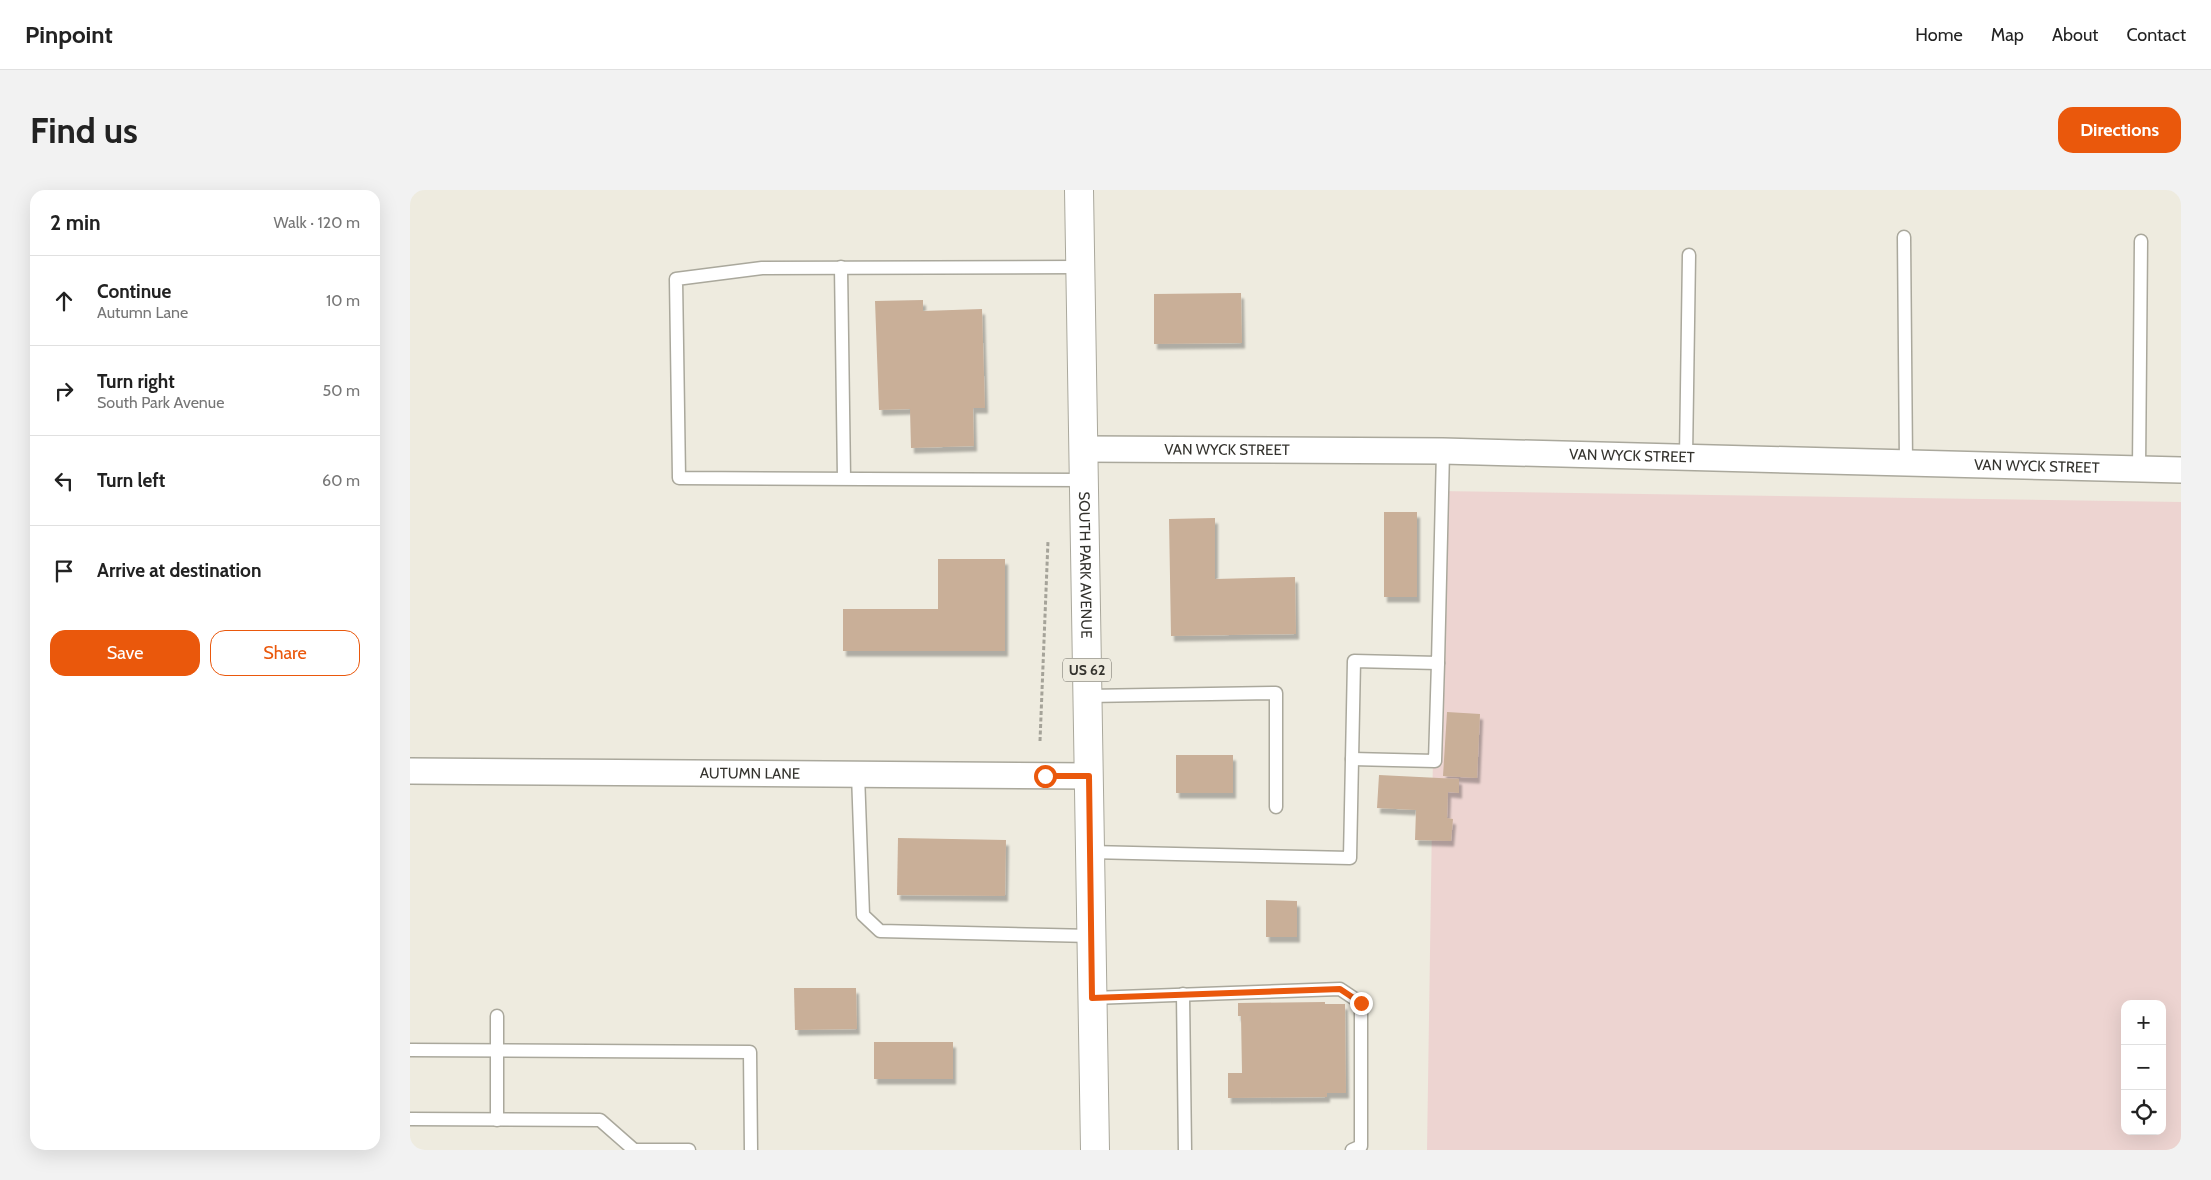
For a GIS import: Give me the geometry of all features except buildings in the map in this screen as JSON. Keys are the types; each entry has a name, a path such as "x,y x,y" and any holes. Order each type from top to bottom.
{"main road":[{"name":"SOUTH PARK AVENUE","path":"1078,190 1095,1150"}],"street":[{"name":"VAN WYCK STREET","path":"1084,449 1443,451 2181,470"},
{"name":"AUTUMN LANE","path":"410,771 1089,776"}],"lane":[{"path":"1904,236 1906,463"},
{"path":"2139,469 2141,241"},
{"path":"1686,457 1689,255"},
{"path":"1080,267 762,268 676,279 679,478 1084,480"},
{"path":"841,268 844,478"},
{"path":"1352,759 1435,762 1443,451"},
{"path":"1090,852 1350,858 1354,661 1438,663"},
{"path":"1087,696 1276,693 1276,807"},
{"path":"858,774 863,915 880,931 1091,936"},
{"path":"1092,998 1340,989 1361,1003 1361,1146 1352,1150"},
{"path":"1183,994 1184,1150"},
{"path":"497,1016 498,1120"},
{"path":"410,1050 750,1052 751,1150"},
{"path":"410,1119 600,1120 633,1149 689,1150"}],"path":[{"path":"1040,741 1048,541"}],"shaded area":[{"path":"1437,491 2181,502 2181,1150 1427,1150"}],"route":[{"path":"1045,776 1089,776 1092,998 1340,989 1361,1003"}]}
